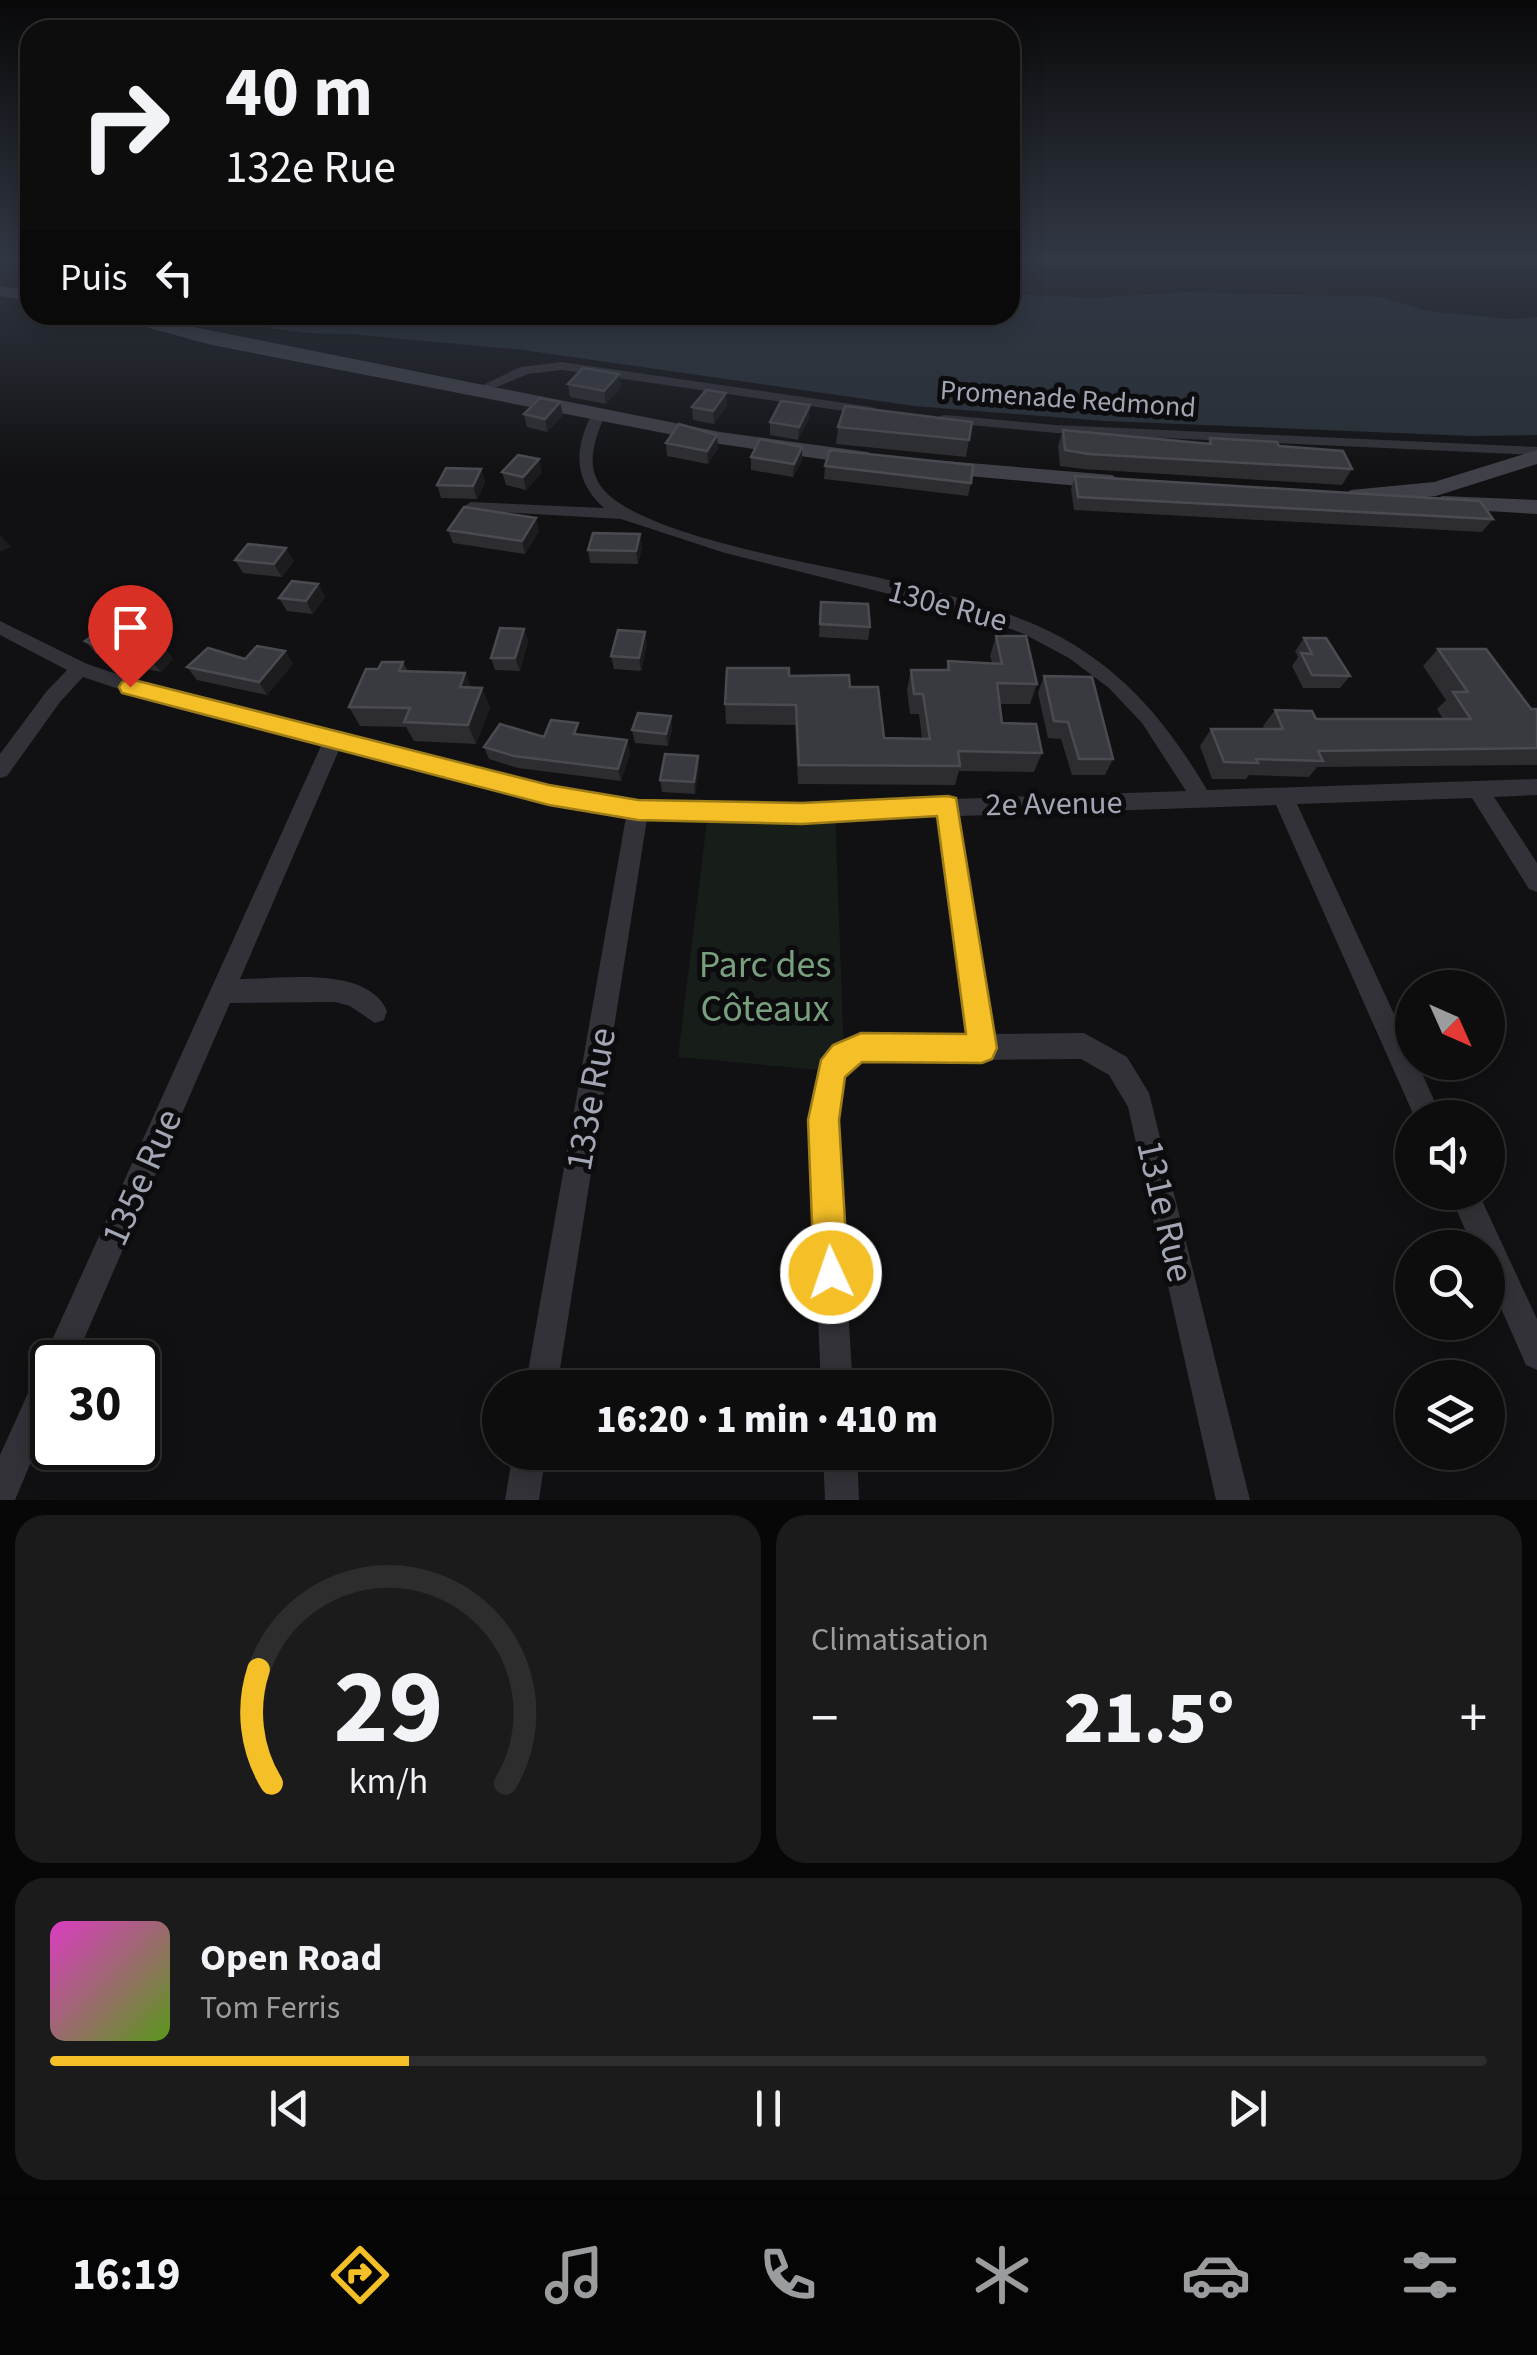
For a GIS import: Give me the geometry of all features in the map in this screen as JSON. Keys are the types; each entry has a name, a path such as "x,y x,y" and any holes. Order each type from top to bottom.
{"street":[{"path":"175,331 720,438 902,463 1143,483"},
{"name":"Promenade Redmond","path":"482,389 525,370 562,366 892,414"},
{"name":"130e Rue","path":"599,413 584,448 584,467 608,505 705,543 931,598 1021,625 1106,674 1146,710 1202,800"},
{"name":"Promenade Redmond","path":"929,418 1537,454"},
{"name":"Promenade Redmond","path":"1537,454 1436,489 1342,497 1537,505"},
{"path":"1498,470 1492,477 1506,491 1537,505"},
{"name":"130e Rue","path":"471,507 626,514"},
{"name":"2e Avenue","path":"0,626 80,668 178,702 549,795 638,810 802,814 1537,787"},
{"path":"0,770 53,696 80,668"},
{"name":"135e Rue","path":"68,1340 333,742"},
{"path":"1478,789 1537,882"},
{"path":"1284,797 1421,1100"},
{"path":"948,806 982,1048"},
{"name":"133e Rue","path":"544,1370 638,810"},
{"path":"223,992 335,990 357,996 375,1011"},
{"name":"131e Rue","path":"835,1370 823,1120 832,1071 844,1056 861,1048 1084,1046 1118,1066 1140,1102 1233,1500"},
{"path":"1472,1210 1537,1354"},
{"path":"0,1494 30,1426"},
{"path":"522,1500 527,1470"},
{"path":"841,1470 842,1500"}],"green space":[{"name":"Parc des Côteaux","path":"835,812 844,1056 832,1071 678,1057 708,813"}],"shaded area":[{"path":"292,331 1537,331 1537,435 1470,436 1105,421 914,406 523,350"}],"building":[{"path":"583,368 619,374 604,391 568,384"},
{"path":"706,390 726,393 713,411 692,407"},
{"path":"540,398 560,402 545,419 524,414"},
{"path":"781,401 810,405 799,427 770,422"},
{"path":"845,406 972,422 969,440 838,427"},
{"path":"679,424 717,435 707,451 666,443"},
{"path":"1063,430 1211,444 1210,438 1277,442 1279,446 1343,451 1352,469 1088,454 1065,450"},
{"path":"760,439 802,447 794,464 751,457"},
{"path":"830,450 973,465 971,483 825,466"},
{"path":"518,455 539,459 523,477 502,472"},
{"path":"446,468 481,469 473,486 437,485"},
{"path":"1075,476 1480,501 1493,519 1078,497"},
{"path":"464,507 536,518 522,541 448,530"},
{"path":"593,533 640,534 636,551 588,550"},
{"path":"248,544 286,548 274,564 235,560"},
{"path":"292,581 318,584 306,601 279,598"},
{"path":"821,602 868,604 870,627 820,624"},
{"path":"111,623 163,646 150,659 106,651 85,641"},
{"path":"500,628 524,629 515,658 491,658"},
{"path":"618,630 645,632 639,658 611,656"},
{"path":"996,636 1026,636 1037,684 997,683 1002,723 1036,724 1042,753 958,751 960,766 799,765 796,705 725,704 727,668 789,668 789,676 849,675 850,687 878,687 884,738 930,739 923,694 914,694 911,670 949,670 948,661 1002,664"},
{"path":"1304,638 1326,638 1350,676 1312,675 1301,653 1312,654"},
{"path":"257,646 285,651 259,682 187,667 208,648 245,659"},
{"path":"1438,649 1486,649 1531,709 1537,709 1537,748 1318,751 1323,761 1224,762 1211,729 1283,729 1275,710 1312,711 1316,719 1471,719 1453,692 1468,692"},
{"path":"382,662 403,662 399,671 465,673 460,687 482,688 468,725 404,722 410,708 349,707 366,669 378,669"},
{"path":"1044,676 1092,677 1113,759 1079,759 1068,722 1054,721"},
{"path":"638,713 671,716 666,734 632,730"},
{"path":"551,720 578,723 574,734 627,740 618,769 514,756 484,747 500,724 544,737"},
{"path":"665,754 698,756 694,782 660,780"}],"route":[{"path":"130,687 549,795 638,810 802,814 948,806 982,1048 861,1048 844,1056 832,1071 823,1120 831,1273"}]}
